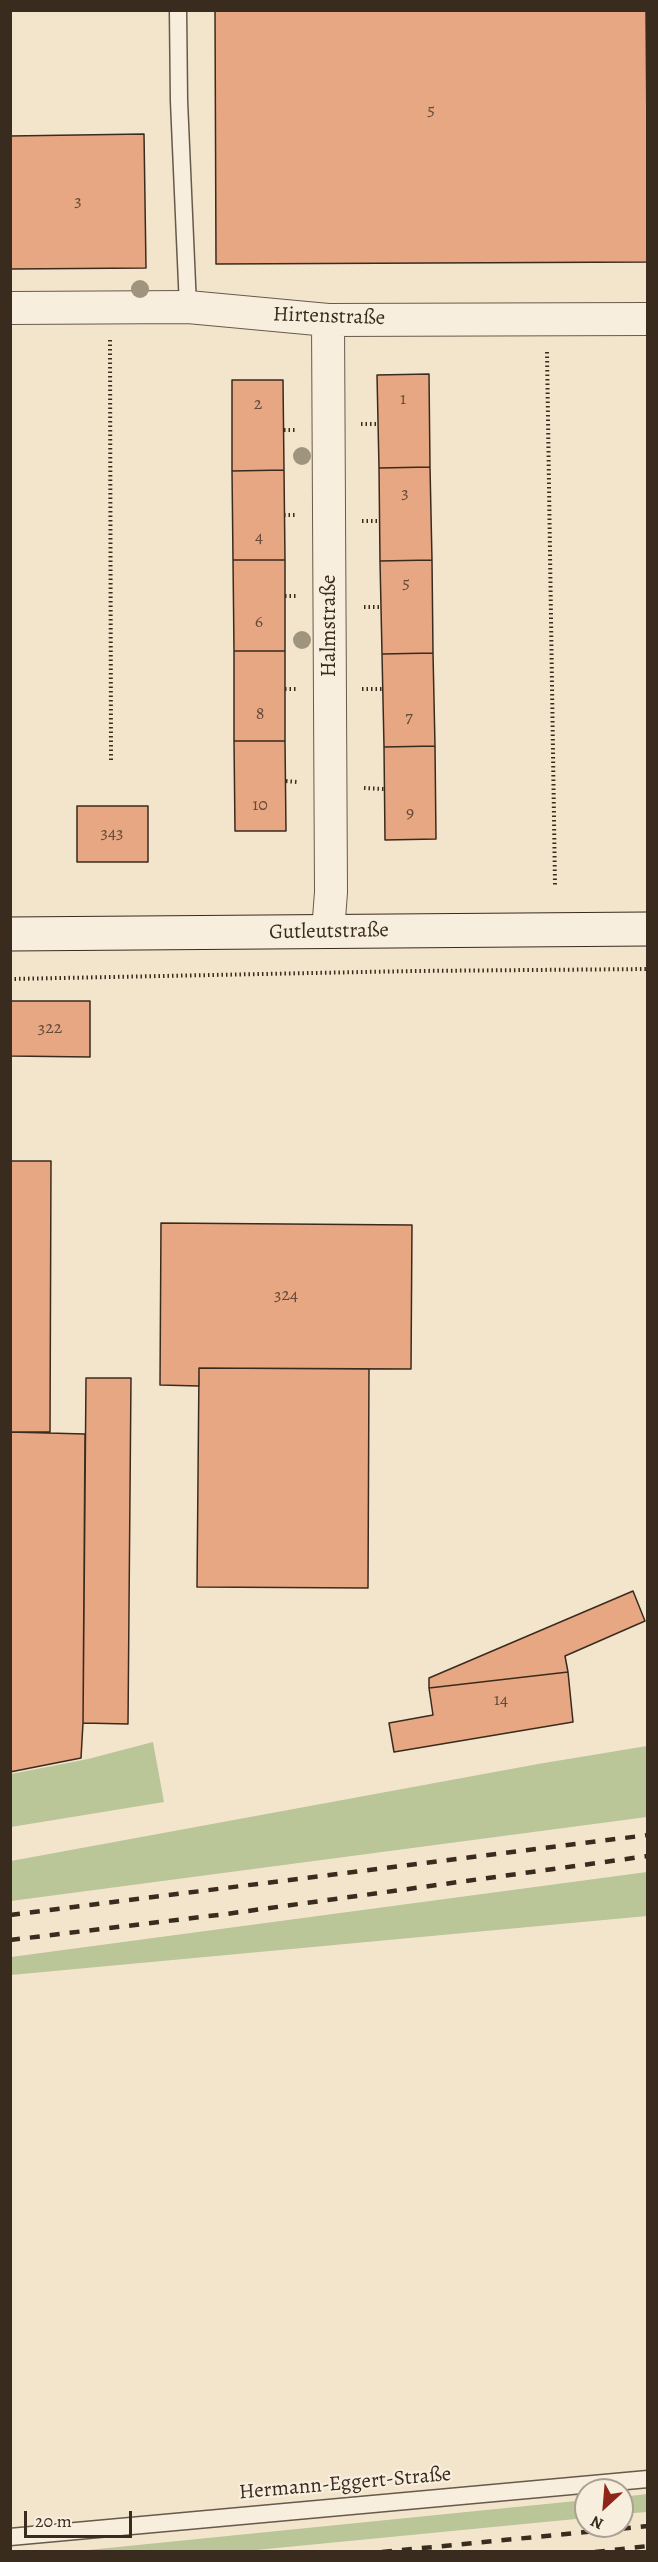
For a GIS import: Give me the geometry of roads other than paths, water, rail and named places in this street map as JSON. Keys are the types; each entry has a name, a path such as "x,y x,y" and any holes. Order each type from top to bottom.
{"main road":[{"name":"Gutleutstraße","path":"10,934 648,929"}],"street":[{"name":"Hirtenstraße","path":"10,308 188,307 328,320 648,319"},
{"name":"Halmstraße","path":"328,320 331,880 328,932"}],"lane":[{"path":"178,10 179,101 188,307"},
{"name":"Hermann-Eggert-Straße","path":"10,2537 648,2479"}],"railway":[{"path":"10,1915 648,1835"},
{"path":"10,1940 226,1914 648,1856"},
{"path":"382,2552 648,2526"},
{"path":"595,2552 648,2546"}]}
